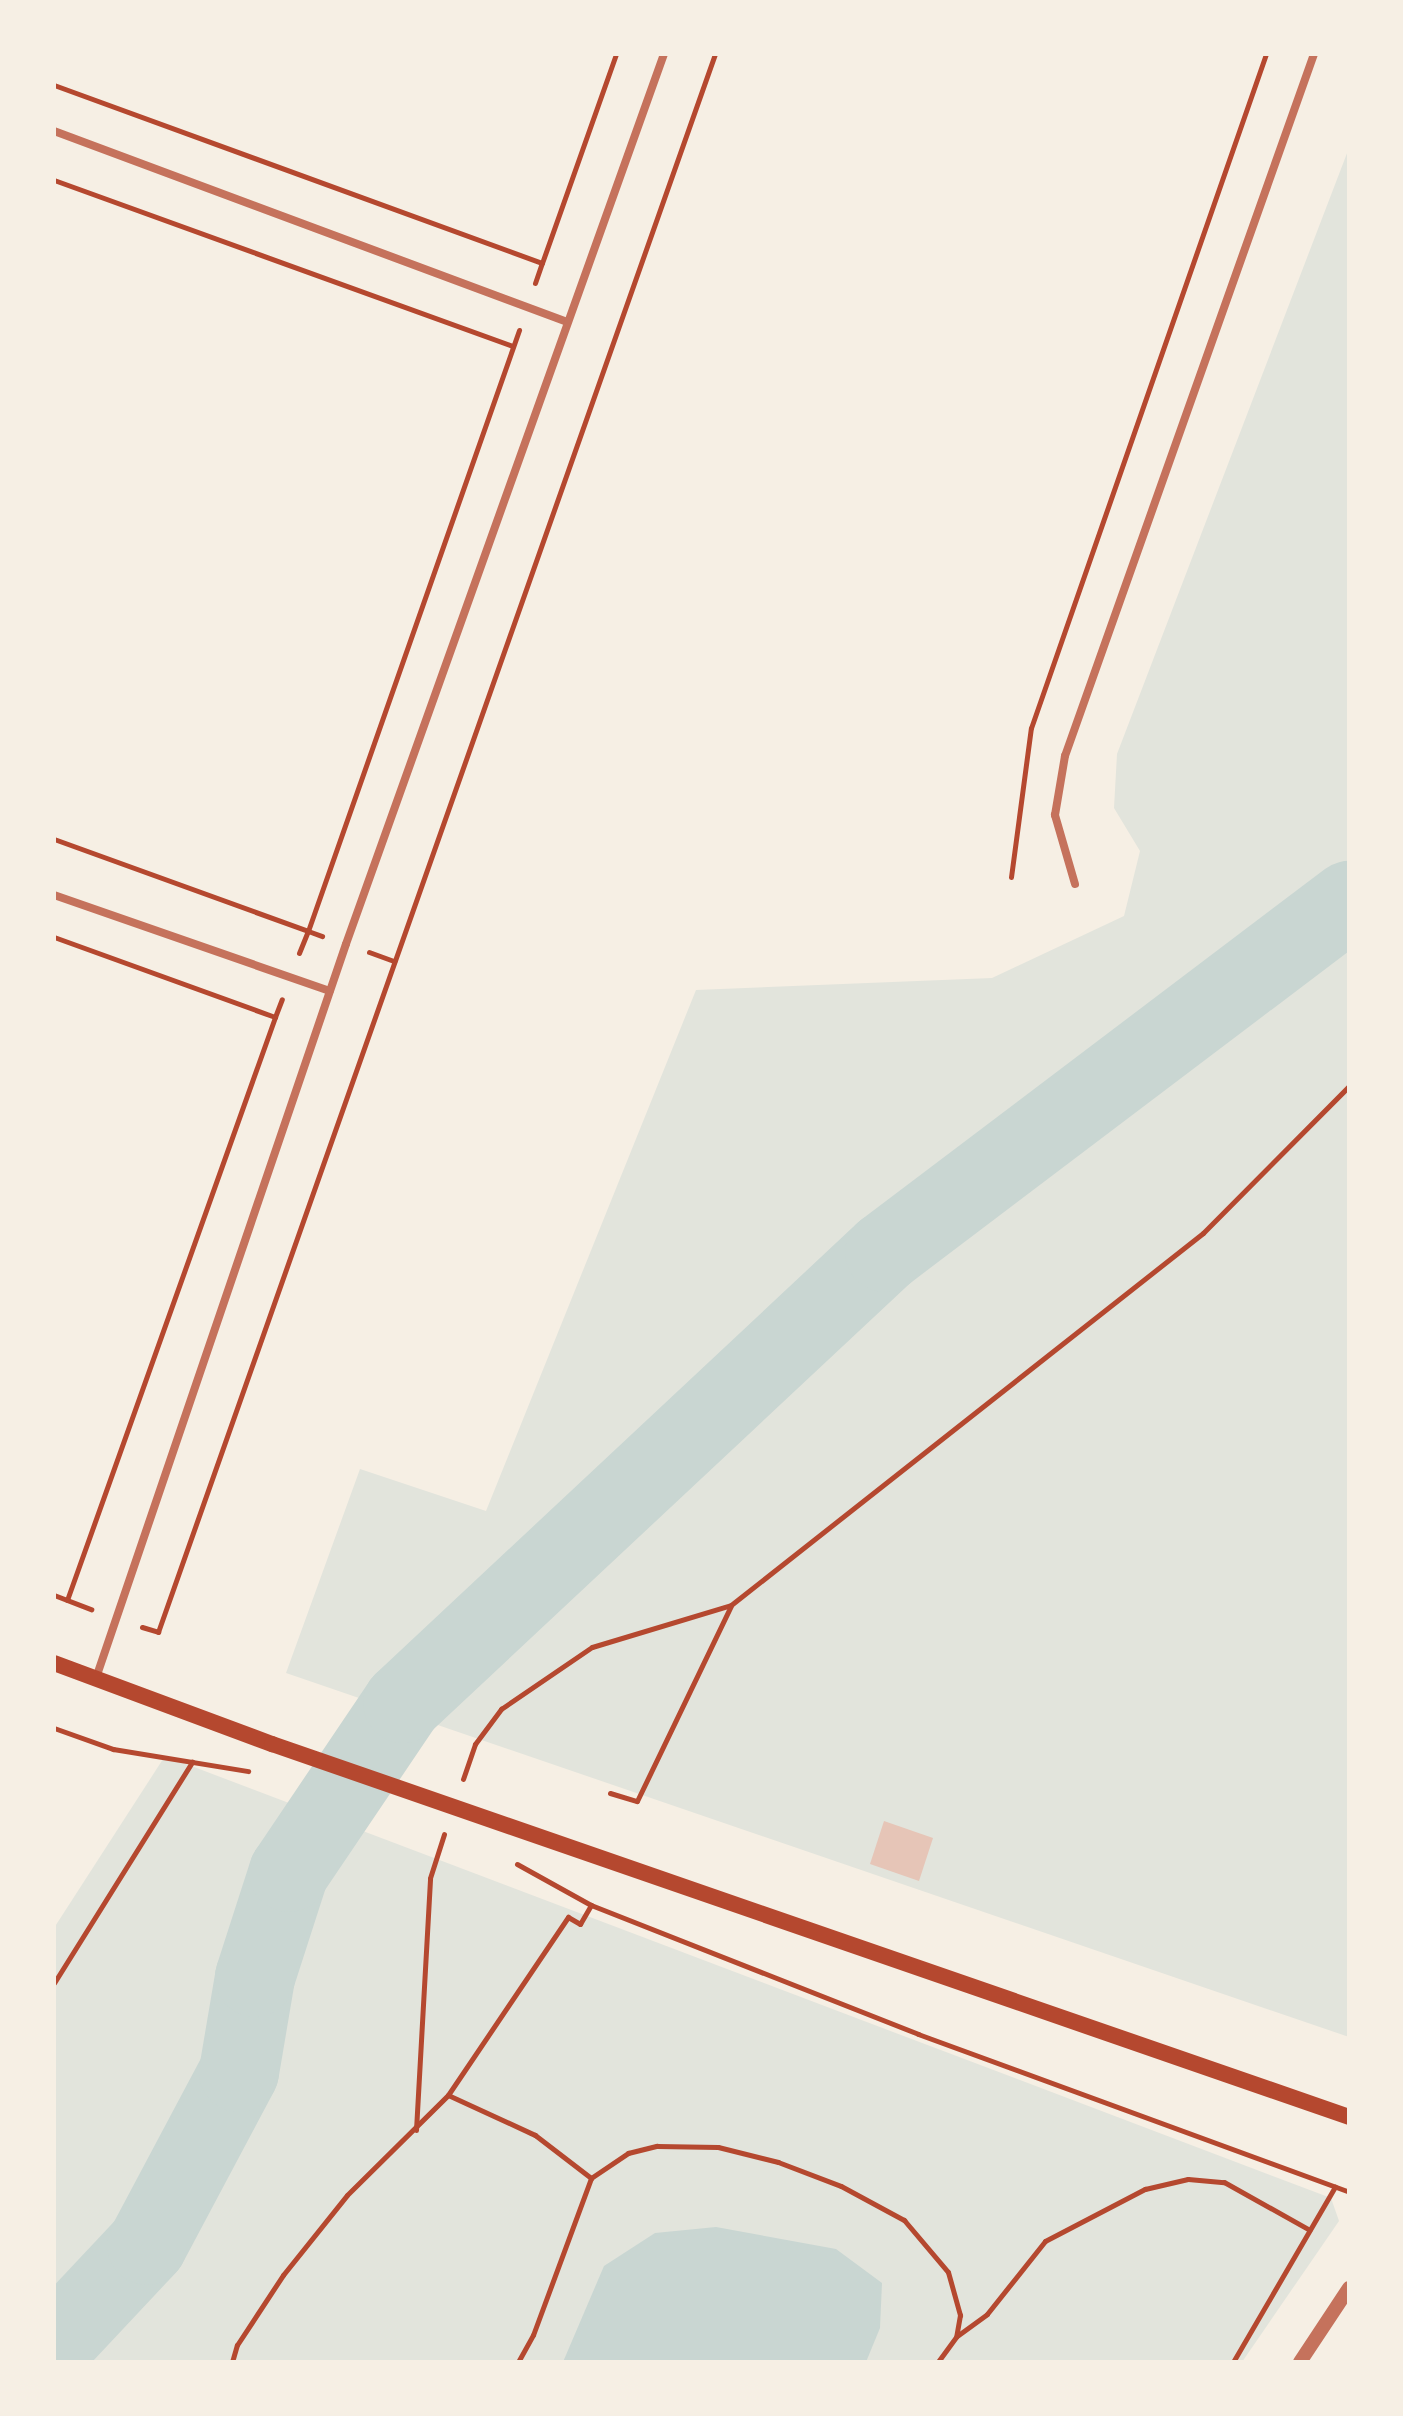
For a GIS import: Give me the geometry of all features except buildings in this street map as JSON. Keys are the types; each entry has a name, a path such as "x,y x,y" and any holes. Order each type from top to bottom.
{"main road":[{"path":"54,1663 272,1744 1349,2117"}],"street":[{"path":"95,1679 330,991 664,54"},
{"path":"1075,884 1055,815 1065,756 1314,54"},
{"path":"54,131 567,322"},
{"path":"54,895 330,991"},
{"path":"1300,2362 1349,2288"}],"path":[{"path":"54,839 308,931 616,54"},
{"path":"158,1632 715,54"},
{"path":"1011,877 1031,728 1266,54"},
{"path":"54,85 542,263"},
{"path":"54,180 513,346"},
{"path":"67,1600 275,1017"},
{"path":"610,1793 637,1801 731,1605 1203,1233 1349,1086"},
{"path":"54,1728 113,1749 258,1772"},
{"path":"54,1983 192,1762"},
{"path":"507,1859 591,1905 918,2034 1349,2192"},
{"path":"232,2362 237,2345 283,2275 347,2195 448,2095 568,1917 580,1924 591,1905"},
{"path":"448,2095 535,2135 591,2178"},
{"path":"518,2362 533,2335 591,2178 628,2153 657,2146 718,2147 778,2162 841,2186 904,2220 948,2272 960,2315 956,2337"},
{"path":"938,2362 956,2337 987,2314 1045,2241 1145,2189 1188,2179 1224,2182 1310,2230"},
{"path":"1233,2362 1335,2187"}],"shaded area":[{"path":"1349,148 1349,2037 286,1673 360,1469 486,1511 696,990 992,978 1124,916 1140,851 1114,808 1117,754"},
{"path":"165,1756 1331,2198 1339,2221 1242,2362 54,2362 54,1928"},
{"path":"716,2227 836,2249 882,2283 880,2328 866,2362 563,2362 604,2266 655,2233"}],"waterway":[{"path":"54,2344 147,2245 239,2072 255,1977 289,1872 403,1703 885,1252 1349,901"}]}
